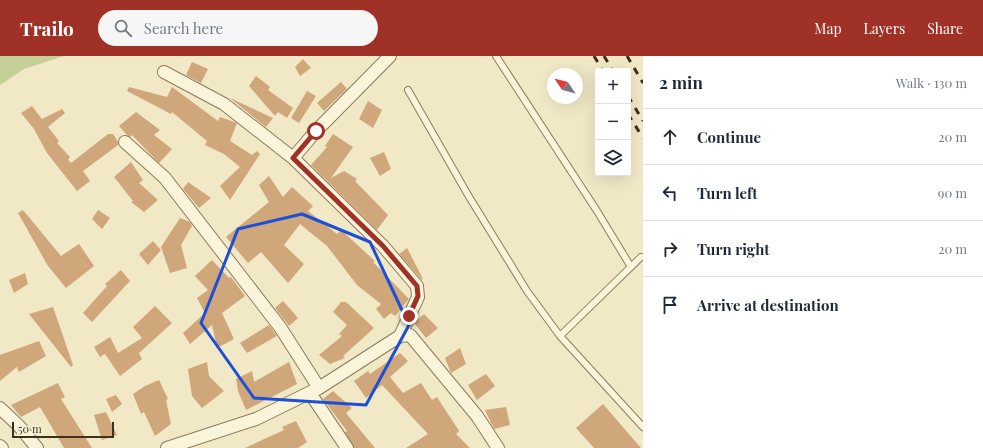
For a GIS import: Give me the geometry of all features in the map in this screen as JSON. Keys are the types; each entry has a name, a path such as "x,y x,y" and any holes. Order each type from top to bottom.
{"street":[{"path":"293,158 316,131 390,56"},
{"path":"164,72 224,104 293,158 383,246 417,286 418,296 400,336"},
{"path":"126,142 165,178 280,327 347,448"},
{"path":"174,447 256,419 314,390 400,336 410,335 477,416 498,448"},
{"path":"0,408 19,426 37,448"}],"lane":[{"path":"496,56 597,211 631,267"},
{"path":"408,90 468,195 527,291 560,336 643,426"},
{"path":"560,336 641,257"}],"highlighted area":[{"path":"302,214 370,242 409,325 366,405 254,398 201,323 238,229"}],"green space":[{"path":"0,56 64,56 24,69 0,85"}],"building":[{"path":"303,59 311,68 300,76 295,67"},
{"path":"192,62 208,69 201,83 186,75"},
{"path":"256,76 270,87 268,90 293,108 287,118 278,112 275,116 249,86"},
{"path":"341,82 347,89 324,111 317,103"},
{"path":"129,87 167,97 172,87 218,121 220,117 237,123 230,141 252,155 257,151 260,154 230,200 220,186 240,167 224,154 205,145 207,141 172,112 171,114 127,91"},
{"path":"307,91 316,96 299,123 291,118"},
{"path":"230,98 273,118 266,127"},
{"path":"368,101 382,110 373,128 359,119"},
{"path":"32,106 42,119 62,109 65,113 48,127 59,141 57,143 70,157 68,160 71,163 108,134 113,134 118,142 118,145 83,171 90,181 77,191 47,153 34,129 21,113"},
{"path":"136,112 160,130 154,135 172,149 159,163 132,135 130,137 127,135 119,126"},
{"path":"333,134 353,147 331,178 344,171 357,179 355,181 388,215 377,230 311,165 327,147 325,146"},
{"path":"384,152 391,169 380,176 370,158"},
{"path":"131,162 143,180 139,183 158,200 144,212 131,202 133,201 114,177"},
{"path":"269,176 283,197 292,187 313,206 308,211 337,234 341,230 375,261 373,262 409,299 395,316 391,313 384,319 376,309 381,304 357,285 327,246 300,224 284,245 304,264 288,283 261,252 248,263 226,237 269,202 259,185"},
{"path":"188,182 211,198 199,208 183,189"},
{"path":"23,210 61,256 79,244 94,266 66,288 48,266 18,213"},
{"path":"98,210 110,218 102,229 92,219"},
{"path":"180,218 190,222 192,226 181,245 187,268 170,273 161,247"},
{"path":"153,241 161,250 148,265 139,254"},
{"path":"407,248 423,279 422,280 399,254"},
{"path":"212,260 229,278 231,277 245,296 222,313 234,339 217,348 212,325 190,344 183,333 205,313 197,298 208,290 195,276"},
{"path":"121,270 130,281 92,322 83,313 107,286 105,284"},
{"path":"25,273 28,284 14,293 9,280"},
{"path":"283,301 298,318 289,326 275,308"},
{"path":"341,302 346,302 374,328 343,356 345,358 330,364 319,355 342,336 339,334 347,325 333,312"},
{"path":"155,306 172,323 139,353 142,359 120,376 105,354 100,357 94,347 110,337 118,353 142,338 133,327"},
{"path":"53,307 73,365 71,367 29,314"},
{"path":"424,314 438,328 426,338 414,323"},
{"path":"269,325 277,336 247,353 240,343"},
{"path":"39,341 46,356 19,372 17,367 0,381 0,355"},
{"path":"460,348 466,364 451,373 445,358"},
{"path":"400,353 408,361 390,377 403,393 421,383 432,400 437,397 459,431 456,434 470,448 406,448 428,434 382,385 366,398 354,381 368,371 370,374"},
{"path":"207,362 209,376 224,391 202,408 192,396 188,369"},
{"path":"289,362 297,384 246,410 238,391 236,379 252,371 254,382"},
{"path":"486,374 495,386 477,400 468,385"},
{"path":"159,380 168,399 166,400 171,424 155,436 144,412 141,414 133,394 145,386"},
{"path":"58,383 65,397 61,399 92,448 64,448 40,407 21,417 11,405"},
{"path":"333,391 352,408 346,413 375,448 354,448 345,432 347,431 323,399"},
{"path":"116,395 122,404 112,412 106,399"},
{"path":"603,404 641,448 594,448 576,428"},
{"path":"506,407 510,425 494,429 485,410"},
{"path":"106,412 117,435 102,440 94,415"},
{"path":"296,421 307,442 298,448 245,448 284,430 282,427"}],"railway":[{"path":"594,56 601,68"},
{"path":"604,56 611,68"},
{"path":"627,56 643,83"},
{"path":"631,101 643,121"},
{"path":"631,119 643,138"}],"route":[{"path":"316,131 293,158 383,246 417,286 418,296 409,316"}]}
